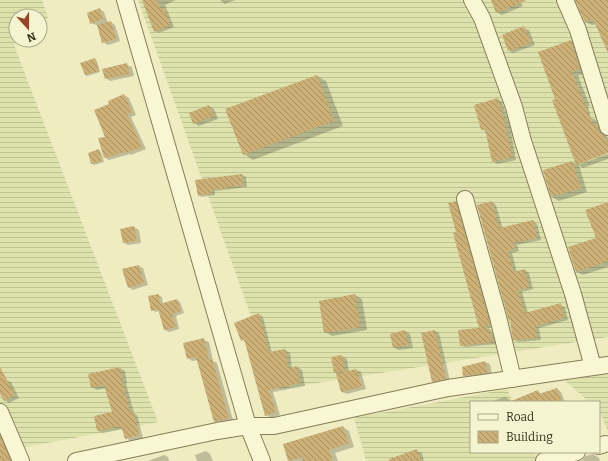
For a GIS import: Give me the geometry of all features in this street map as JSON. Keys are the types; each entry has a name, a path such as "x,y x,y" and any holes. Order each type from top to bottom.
{"street":[{"path":"125,0 248,426 262,461"},
{"path":"76,461 217,431 248,426 274,426 448,388 601,366 573,294 523,141 514,107 482,18 472,0"},
{"path":"565,0 578,30 608,127"},
{"path":"465,199 498,317 513,379"},
{"path":"0,412 20,461"},
{"path":"544,461 573,453"}],"green space":[{"path":"0,0 42,0 45,8 8,8 8,48 15,48 158,422 0,452"},
{"path":"138,0 608,0 608,337 280,389 252,319"},
{"path":"608,374 608,432 600,412 600,401 588,401 563,379"},
{"path":"507,389 513,401 470,401 470,453 534,453 537,461 366,461 354,418"}],"building":[{"path":"142,0 157,0 160,9 164,8 170,25 154,32"},
{"path":"491,0 527,0 496,13"},
{"path":"575,0 608,0 608,53 593,19 585,22"},
{"path":"100,8 103,19 90,24 87,13"},
{"path":"111,21 116,39 102,43 97,25"},
{"path":"524,26 531,43 508,51 502,35"},
{"path":"571,40 580,69 572,72 593,125 597,123 601,134 605,136 608,144 608,153 576,165 552,100 555,99 538,52"},
{"path":"95,58 99,71 85,75 80,63"},
{"path":"127,63 130,74 105,79 102,69"},
{"path":"317,75 334,121 243,155 225,109"},
{"path":"124,94 132,112 127,114 142,147 126,153 104,158 98,138 105,137 94,110 109,104 108,101"},
{"path":"498,98 512,157 492,162 485,129 481,130 474,105"},
{"path":"209,105 214,116 193,124 189,113"},
{"path":"99,149 102,161 91,164 88,153"},
{"path":"572,161 581,188 551,197 543,170"},
{"path":"242,174 243,185 211,190 212,193 198,196 195,180"},
{"path":"456,201 490,325 479,328 453,233 456,232 448,203"},
{"path":"492,201 499,228 533,220 537,238 513,243 515,248 508,250 513,272 525,269 529,287 518,290 525,313 561,303 564,318 535,326 537,338 513,340 510,320 509,321 477,205"},
{"path":"608,202 608,261 576,272 568,247 596,238 585,210"},
{"path":"134,226 137,241 123,243 120,229"},
{"path":"139,265 144,283 128,288 122,269"},
{"path":"159,294 160,304 177,299 181,311 172,314 176,327 164,330 158,309 151,311 148,296"},
{"path":"355,294 360,327 324,333 319,301"},
{"path":"259,313 269,352 285,349 288,368 297,366 300,383 269,390 276,412 265,416 244,339 241,341 234,323"},
{"path":"487,327 494,342 460,346 458,330"},
{"path":"405,330 408,345 393,348 390,334"},
{"path":"435,330 446,379 432,382 421,333"},
{"path":"204,338 209,360 212,359 229,418 214,422 196,357 187,359 183,343"},
{"path":"342,355 345,371 334,373 331,357"},
{"path":"485,361 488,373 463,376 462,367"},
{"path":"0,367 15,395 4,401 0,394"},
{"path":"120,367 130,412 133,411 139,435 125,439 121,426 97,431 94,416 112,412 104,385 91,388 88,374"},
{"path":"356,369 362,387 341,392 336,374"},
{"path":"557,388 562,401 511,401 538,390 539,394"},
{"path":"343,426 349,443 329,450 333,461 303,461 302,457 288,461 283,444"},
{"path":"0,436 11,461 0,461"},
{"path":"417,449 421,461 389,461 389,459"}]}
